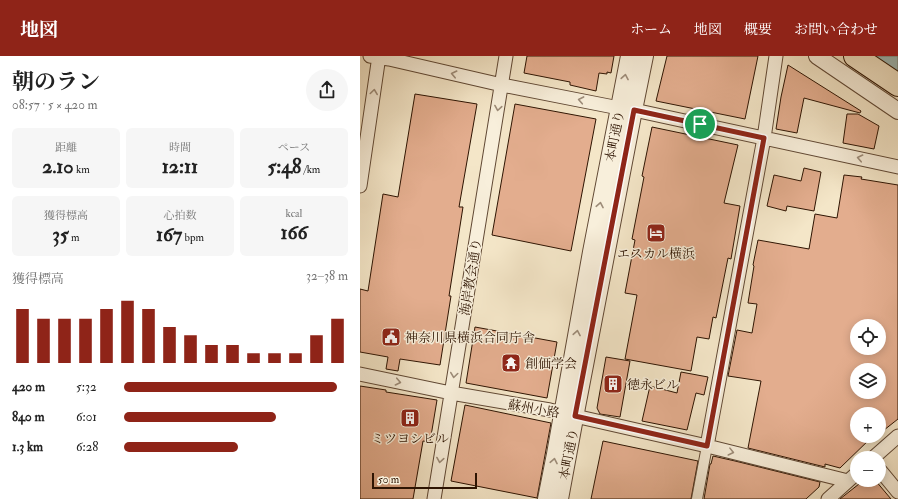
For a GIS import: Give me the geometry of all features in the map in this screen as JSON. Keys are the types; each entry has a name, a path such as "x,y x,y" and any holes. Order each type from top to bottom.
{"highway":[{"path":"855,56 898,85"},
{"path":"870,56 898,75"}],"street":[{"path":"360,186 376,56 502,85 627,109 898,167"},
{"name":"海岸教会通り","path":"434,499 506,56"},
{"name":"本町通り","path":"627,109 628,56"},
{"name":"本町通り","path":"560,499 569,414 591,252 627,109 646,56"},
{"path":"697,499 764,138 776,56"},
{"path":"817,56 898,111"},
{"name":"蘇州小路","path":"360,374 451,394 569,414 707,446 850,477"},
{"name":"本町通り","path":"546,499 569,414"},
{"path":"881,451 898,436"},
{"path":"886,477 898,492"},
{"path":"828,499 850,479"}],"water":[{"path":"870,56 898,56 898,77"}],"building":[{"path":"527,56 614,56 611,73 599,73 596,91 570,85 570,82 524,73"},
{"path":"667,56 758,56 745,119 656,101"},
{"path":"788,65 861,111 860,113 804,98 797,133 776,129"},
{"path":"415,94 477,104 459,207 463,207 440,365 400,359 398,371 386,369 388,357 360,352 360,289 368,291 383,194 398,197"},
{"path":"515,104 596,119 571,251 492,235"},
{"path":"847,114 858,114 879,126 874,149 843,143"},
{"path":"652,127 738,145 724,203 740,206 731,259 728,258 716,318 713,317 709,339 697,337 691,371 625,359 637,295 625,293 635,240 632,239 644,177 642,176"},
{"path":"804,168 821,172 814,211 787,206 786,211 767,206 774,175 801,181"},
{"path":"844,175 862,177 861,179 898,185 898,419 886,428 886,407 850,407 850,443 866,443 858,451 850,451 850,458 840,468 825,464 825,467 748,448 761,381 728,376 737,330 752,333 757,304 748,303 758,240 809,249 815,214 837,218"},
{"name":"創価学会","path":"475,327 557,342 547,398 466,383"},
{"name":"徳永ビル","path":"606,357 630,361 620,417 600,414 597,408"},
{"path":"681,372 708,377 704,395 696,393 687,430 642,421 650,386 677,393"},
{"path":"360,386 386,390 386,392 437,400 430,442 423,441 413,499 360,499"},
{"path":"465,405 551,423 537,498 451,481"},
{"path":"603,441 698,461 691,499 591,499"},
{"path":"713,456 820,482 819,487 806,499 704,499 710,464"},
{"path":"855,487 881,487 891,499 840,499"}],"place":[{"name":"エスカル横浜","path":"656,233"},
{"name":"神奈川県横浜合同庁舎","path":"391,337"},
{"name":"創価学会","path":"511,363"},
{"name":"徳永ビル","path":"613,384"},
{"name":"ミツヨシビル","path":"410,418"}],"route":[{"path":"634,110 700,124 764,138 707,446 575,416 634,110"}]}
